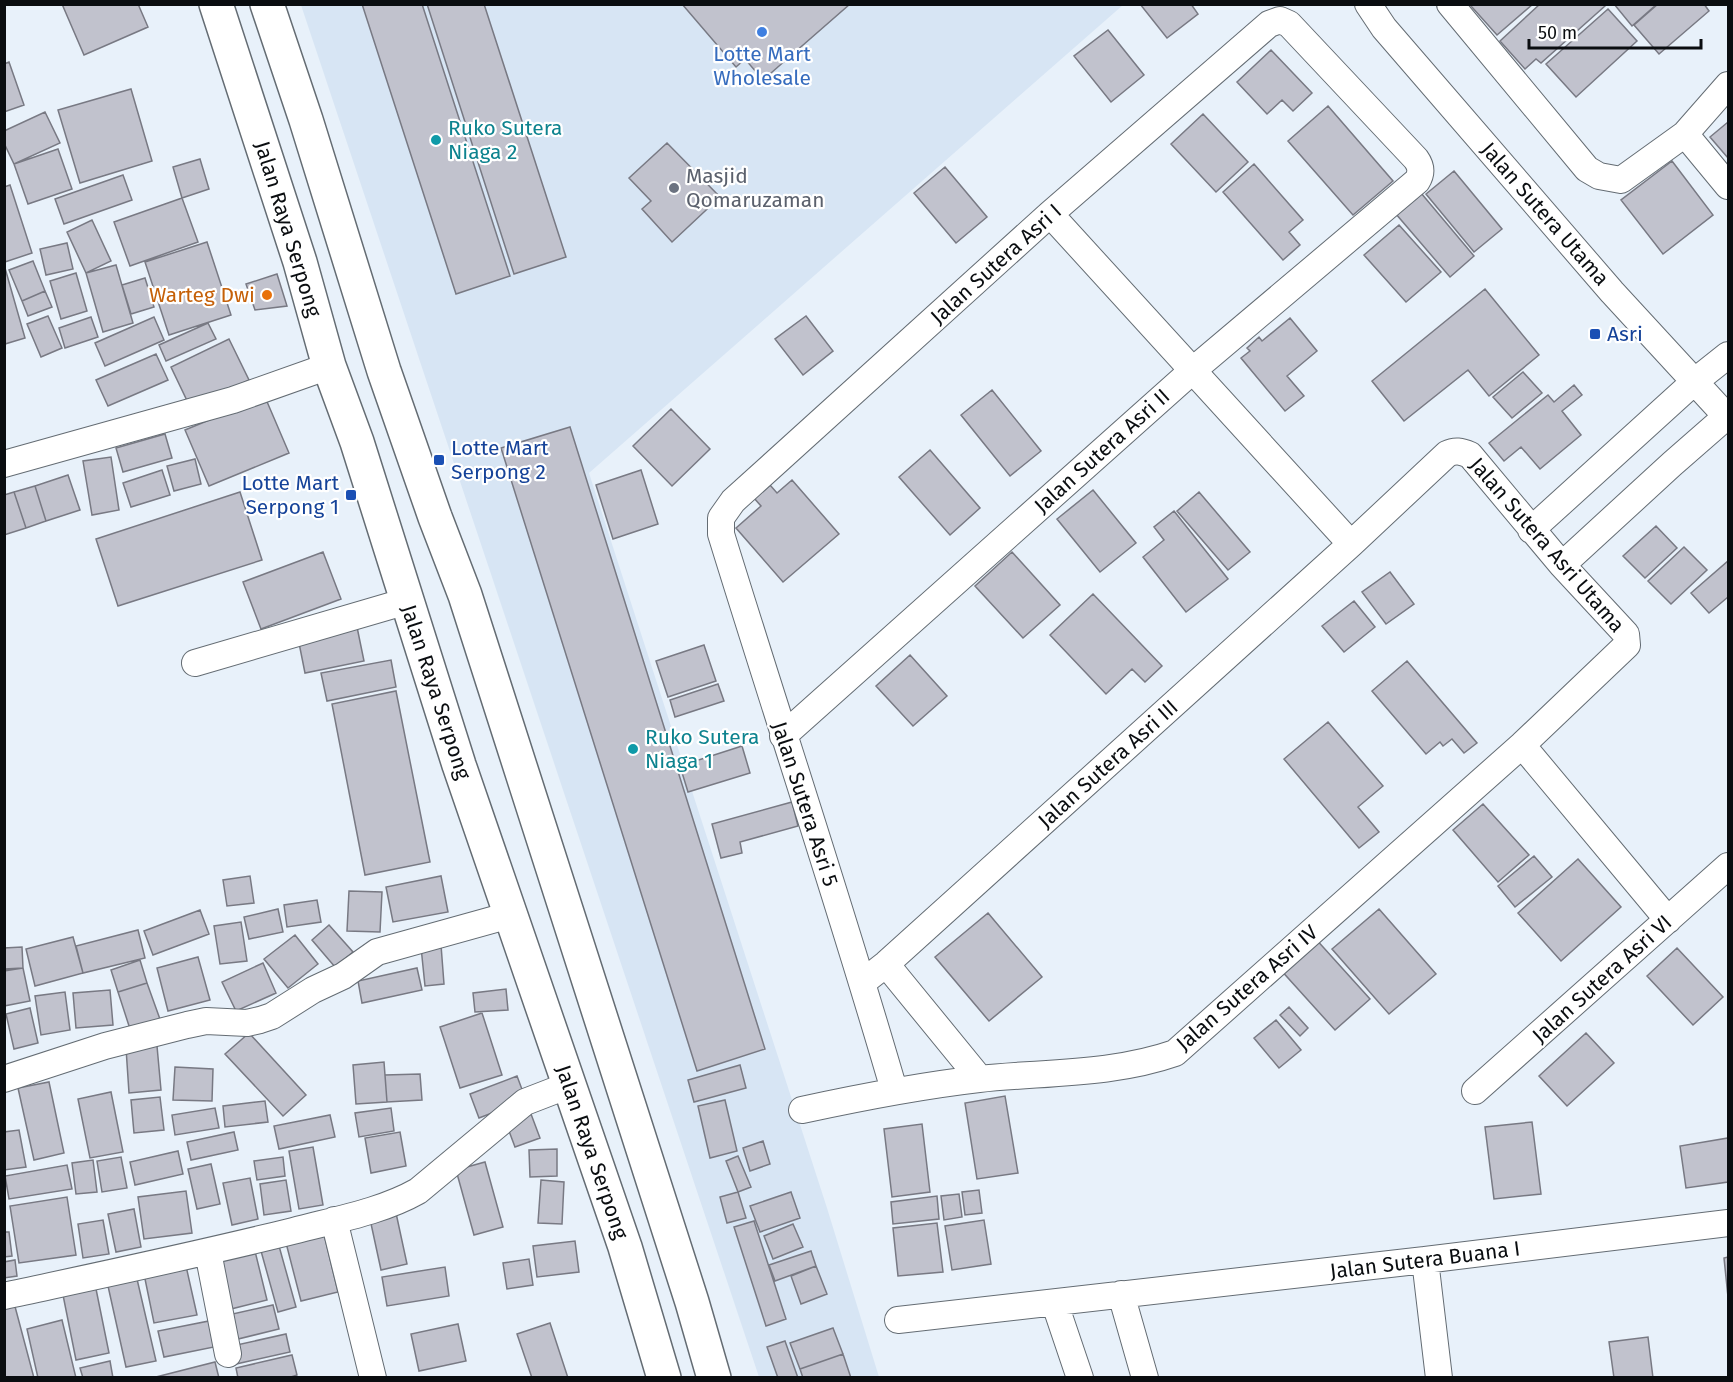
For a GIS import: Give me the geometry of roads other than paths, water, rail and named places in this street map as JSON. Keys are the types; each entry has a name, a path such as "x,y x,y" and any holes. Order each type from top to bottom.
{"main road":[{"name":"Jalan Raya Serpong","path":"216,4 300,262 329,366 357,442 459,765 625,1247 664,1377"},
{"path":"267,4 306,120 384,371 465,595 714,1377"}],"street":[{"name":"Jalan Sutera Utama","path":"1368,4 1391,37 1612,292 1728,417"},
{"path":"1450,4 1587,169 1599,176 1621,180 1685,134 1728,85"},
{"name":"Jalan Sutera Asri II","path":"783,736 1192,371 1420,177 1419,163 1408,150 1289,24 1280,20"},
{"name":"Jalan Sutera Asri I","path":"720,518 733,501 1050,214 1269,24 1280,20"},
{"path":"1685,134 1728,186"},
{"path":"1050,214 1351,544"},
{"path":"1531,530 1694,382 1728,356"},
{"path":"4,464 233,400 329,366"},
{"path":"1562,565 1672,464 1728,417"},
{"name":"Jalan Sutera Asri Utama","path":"1351,544 1447,454 1459,451 1470,455 1531,530 1626,633 1628,645 1522,745"},
{"name":"Jalan Sutera Asri 5","path":"720,518 721,534 783,736 863,982 894,1090"},
{"name":"Jalan Sutera Asri III","path":"863,982 886,964 1351,544"},
{"path":"195,663 407,601"},
{"path":"1522,745 1668,920"},
{"name":"Jalan Sutera Asri IV","path":"802,1110 894,1090 980,1079 1126,1066 1174,1053 1522,745"},
{"name":"Jalan Sutera Asri VI","path":"1475,1091 1728,866"},
{"path":"4,1078 105,1046 187,1025 206,1021 247,1023 260,1020 343,976 377,952 510,915"},
{"path":"886,964 980,1079"},
{"path":"4,1296 208,1252 402,1200 418,1191 525,1102 569,1085"},
{"path":"334,1220 373,1377"},
{"name":"Jalan Sutera Buana I","path":"898,1320 1055,1304 1121,1294 1728,1223"},
{"path":"208,1252 228,1354"},
{"path":"1425,1260 1439,1377"},
{"path":"1121,1294 1145,1377"},
{"path":"1055,1304 1080,1377"}],"place":[{"name":"Lotte Mart Wholesale","path":"762,32"},
{"name":"Ruko Sutera Niaga 2","path":"436,140"},
{"name":"Masjid Qomaruzaman","path":"674,188"},
{"name":"Warteg Dwi","path":"267,295"},
{"name":"Asri","path":"1595,334"},
{"name":"Lotte Mart Serpong 2","path":"439,460"},
{"name":"Lotte Mart Serpong 1","path":"351,495"},
{"name":"Ruko Sutera Niaga 1","path":"633,749"}]}
